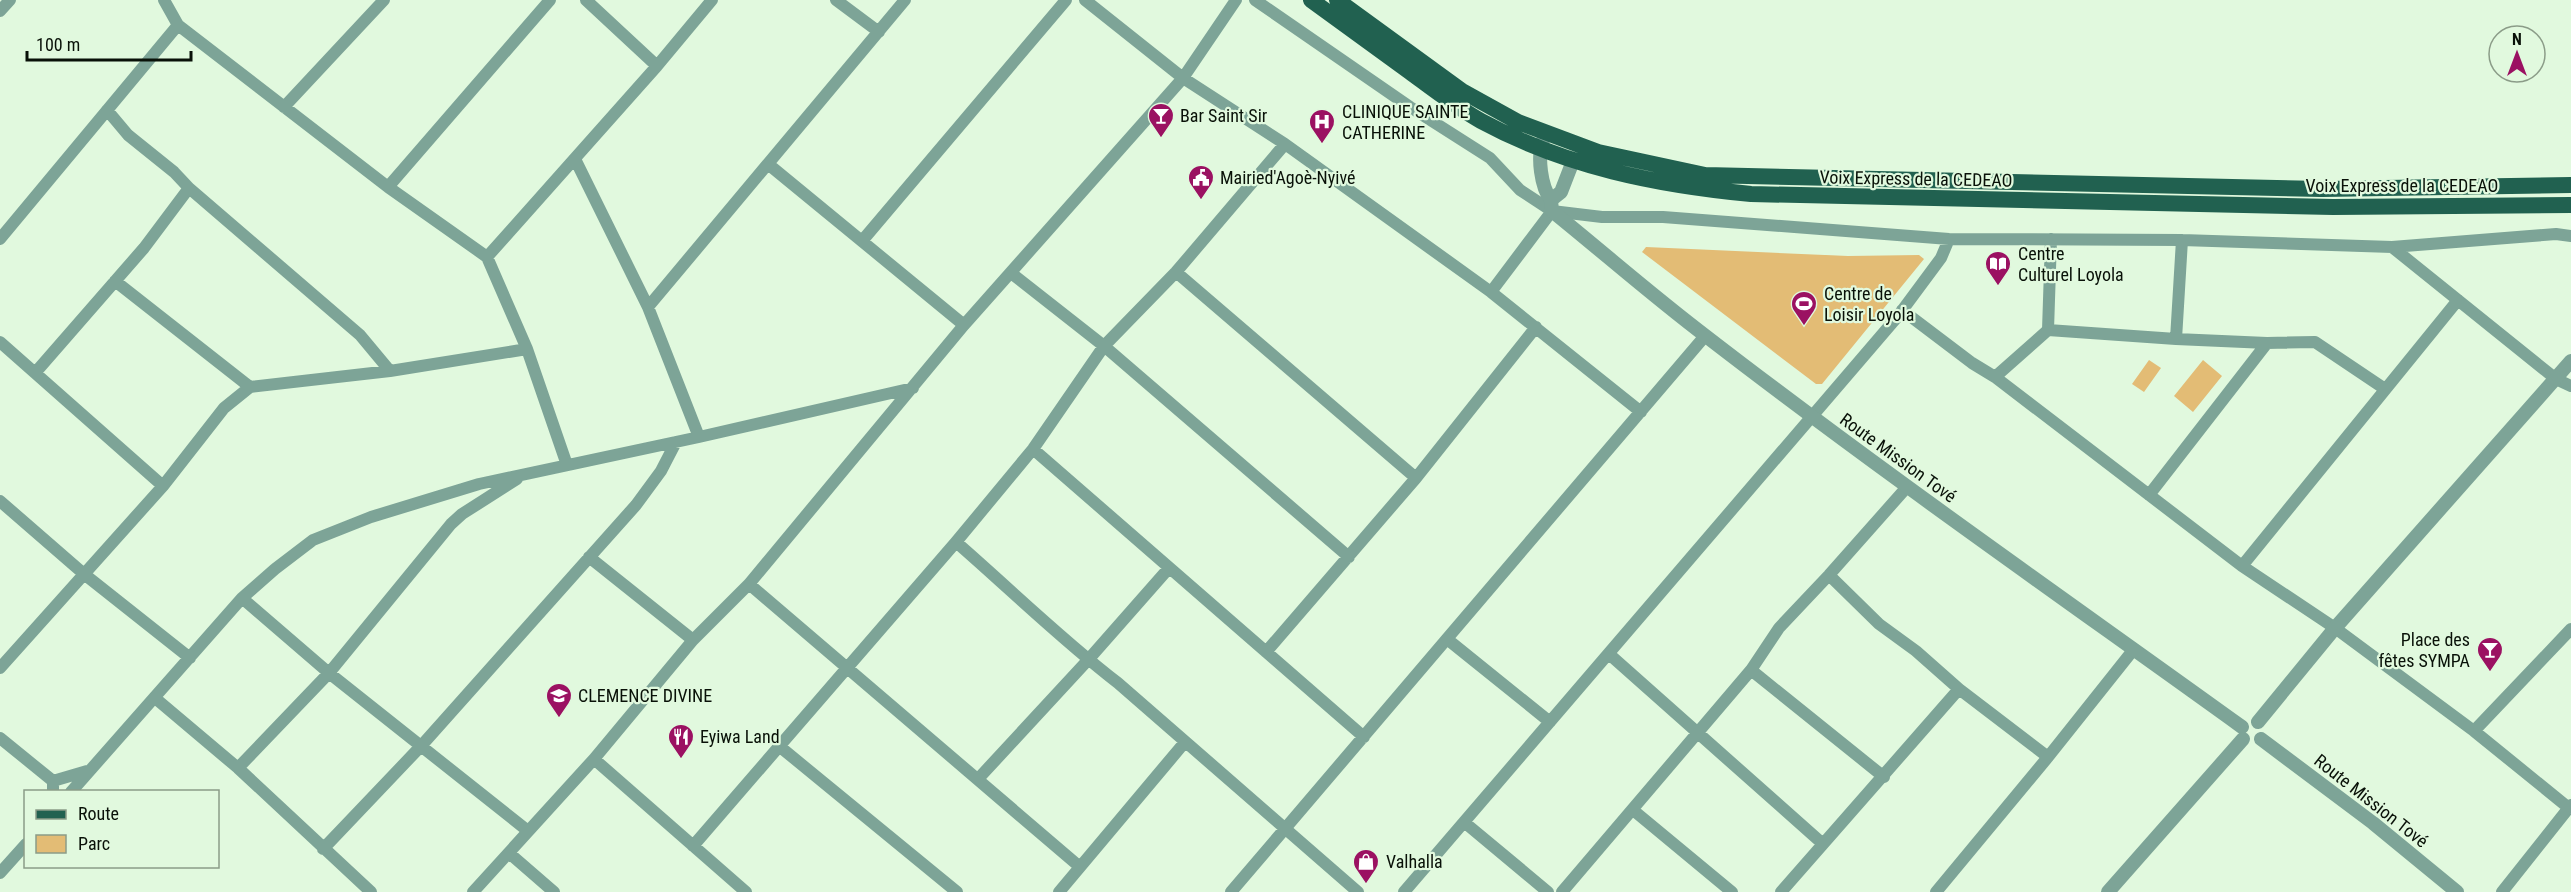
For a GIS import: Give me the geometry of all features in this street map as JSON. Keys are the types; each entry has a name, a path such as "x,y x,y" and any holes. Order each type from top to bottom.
{"main road":[{"name":"Voix Express de la CEDEAO","path":"1311,0 1450,101 1482,121 1543,140 1573,161 1608,172 1655,182 1751,194 2333,207 2571,205"},
{"path":"1337,0 1462,91 1518,122 1543,140 1705,175 2322,189 2571,185"}],"street":[{"path":"0,11 10,0"},
{"path":"164,0 178,26 388,187 487,257 527,349 567,465"},
{"path":"388,187 550,0"},
{"path":"586,0 657,66"},
{"path":"487,257 657,66 712,0"},
{"path":"836,0 879,32"},
{"path":"648,307 905,0"},
{"path":"862,241 1066,0"},
{"path":"1085,0 1183,78 1285,144 1491,292 1641,412"},
{"path":"473,892 594,759 693,640 749,584 964,325 1183,78 1236,0"},
{"path":"1255,0 1410,107 1490,158 1520,190 1552,206 1602,217 1663,217 1949,239 2182,240 2392,247 2556,234 2571,236"},
{"path":"284,107 376,3"},
{"path":"0,239 178,26"},
{"path":"107,110 128,135 174,172 189,188 360,335 390,371"},
{"path":"1543,140 1544,191 1552,206"},
{"path":"693,846 1034,449 1104,346 1176,272 1285,144"},
{"path":"575,159 648,307 699,437"},
{"path":"1491,292 1561,192 1573,161"},
{"path":"768,164 964,325"},
{"path":"35,373 144,248 189,188"},
{"name":"Route Mission Tové","path":"1552,206 1705,336 1907,487 2134,649 2243,733"},
{"path":"1404,892 1902,310 1941,258 1949,239"},
{"path":"2048,330 2051,239"},
{"path":"2176,339 2182,240"},
{"path":"2392,247 2556,379 2571,386"},
{"path":"1176,272 1416,478"},
{"path":"1011,273 1104,346 1349,557"},
{"path":"115,280 250,387"},
{"path":"2242,566 2458,300"},
{"path":"1902,310 1972,363 1995,377 2242,566 2335,628 2474,731 2570,807 2502,892"},
{"path":"1266,652 1416,478 1536,327"},
{"path":"1995,377 2048,330 2176,339 2267,343 2315,342 2385,389"},
{"path":"1231,892 1705,336"},
{"path":"0,342 164,486"},
{"path":"2149,495 2267,343"},
{"path":"0,668 164,486 224,408 250,387 390,371 527,349"},
{"path":"2258,722 2335,628 2571,361"},
{"path":"73,790 242,598 313,540 371,517 454,491 913,388"},
{"path":"323,849 422,745 636,505 661,471 676,442"},
{"path":"1034,449 1364,737"},
{"path":"238,768 329,673 451,524 462,514 523,475"},
{"path":"1562,892 1751,670 1779,628 1907,487"},
{"path":"454,491 461,501 462,514"},
{"path":"0,501 84,574 190,658"},
{"path":"956,542 1088,660 1358,892"},
{"path":"589,557 693,640"},
{"path":"978,779 1169,568"},
{"path":"1829,575 1879,624 1916,651 1959,689 2048,758"},
{"path":"749,584 1080,867"},
{"path":"242,598 329,673 528,831"},
{"path":"2474,731 2571,629"},
{"path":"1447,639 1550,722"},
{"path":"1936,892 2048,758 2134,649"},
{"path":"1609,654 1823,844"},
{"path":"1751,670 1884,777"},
{"path":"1781,892 1959,689"},
{"path":"155,698 238,768 371,892"},
{"path":"2108,892 2243,733 2249,721 2258,722 2263,729 2261,739 2251,744 2243,733"},
{"path":"0,738 53,786 87,771"},
{"name":"Route Mission Tové","path":"2261,739 2373,823 2457,892"},
{"path":"1059,892 1185,742"},
{"path":"779,746 957,892"},
{"path":"594,759 746,892"},
{"path":"1632,810 1732,892"},
{"path":"1464,822 1548,892"},
{"path":"0,873 24,846"},
{"path":"509,853 554,892"}],"green space":[{"name":"Centre de Loisir Loyola","path":"1646,247 1848,256 1919,255 1924,259 1822,384 1816,384 1642,252"},
{"path":"2149,360 2161,368 2144,392 2132,384"},
{"path":"2203,360 2222,376 2193,412 2174,396"}],"place":[{"name":"Bar Saint Sir","path":"1161,139"},
{"name":"CLINIQUE SAINTE CATHERINE","path":"1322,145"},
{"name":"Mairied'Agoè-Nyivé","path":"1201,201"},
{"name":"Centre Culturel Loyola","path":"1998,287"},
{"name":"Centre de Loisir Loyola","path":"1804,327"},
{"name":"Place des fêtes SYMPA","path":"2490,673"},
{"name":"CLEMENCE DIVINE","path":"559,719"},
{"name":"Eyiwa Land","path":"681,760"},
{"name":"Valhalla","path":"1366,885"}]}
